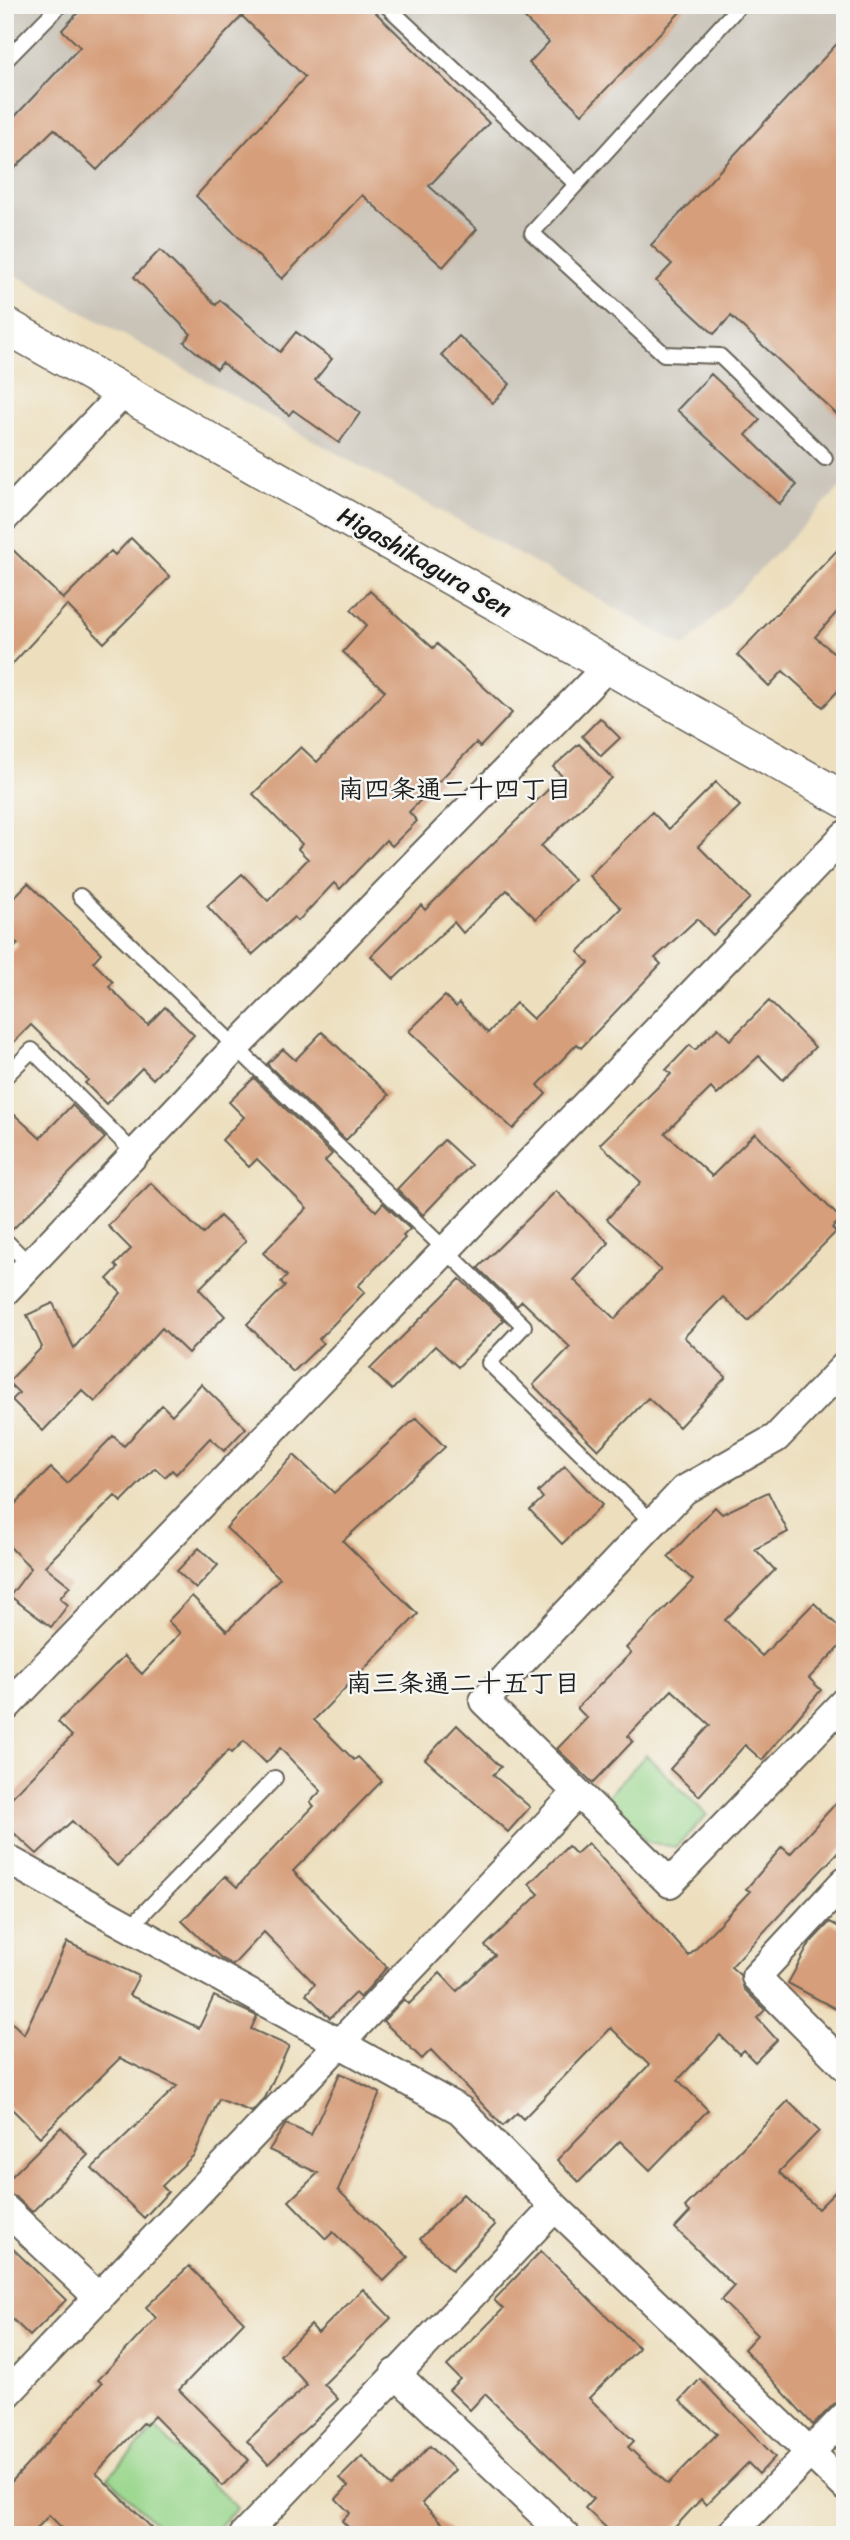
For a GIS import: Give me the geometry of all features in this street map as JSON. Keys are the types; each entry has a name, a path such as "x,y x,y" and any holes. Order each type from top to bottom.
{"street":[{"name":"Higashikagura Sen","path":"5,325 845,800"},
{"path":"5,517 125,391"},
{"path":"5,1291 235,1048 608,666"},
{"path":"5,1708 845,835"},
{"path":"845,1366 776,1438 684,1490 484,1701 670,1884 845,1701"},
{"path":"5,2396 341,2045 577,1793"},
{"path":"5,1858 460,2110 555,2207 845,2486"},
{"path":"845,1881 756,1977 845,2066"},
{"path":"244,2535 555,2207"},
{"path":"5,2209 99,2298"},
{"path":"395,2373 565,2535"},
{"path":"730,2535 845,2416"}],"lane":[{"path":"5,61 60,5"},
{"path":"386,5 575,183"},
{"path":"740,5 532,233 664,354 719,356 825,458"},
{"path":"80,896 524,1326 489,1363 654,1524"},
{"path":"5,1077 32,1050 135,1154"},
{"path":"5,1240 30,1265"},
{"path":"130,1927 275,1778"}],"shaded area":[{"path":"5,5 845,5 845,482 685,647 5,269"}],"green space":[{"path":"646,1755 707,1815 676,1847 648,1842 605,1799"},
{"path":"155,2428 237,2508 211,2535 167,2535 108,2477"}],"building":[{"path":"85,5 368,5 489,123 429,186 477,229 443,267 362,195 282,279 196,196 305,77 242,16 97,170 54,129 5,178 5,127 80,47 62,30"},
{"path":"511,5 687,5 582,114 529,63 549,42"},
{"path":"845,35 845,422 731,316 714,334 656,281 672,264 651,245"},
{"path":"160,250 216,305 220,300 280,352 296,332 332,359 315,380 360,413 339,443 293,410 289,415 222,363 217,369 184,342 191,334 134,277"},
{"path":"459,336 510,384 493,403 441,355"},
{"path":"711,374 760,420 746,435 797,485 779,504 677,410"},
{"path":"131,538 170,577 104,643 67,605 5,672 5,542 63,599 111,551 115,555"},
{"path":"845,542 845,603 815,637 845,662 845,683 823,707 783,671 769,686 737,655"},
{"path":"370,591 433,648 437,644 512,713 480,747 476,743 409,812 417,821 392,846 386,840 340,889 334,883 298,921 294,917 252,955 207,906 242,874 268,901 308,859 298,849 302,844 253,794 301,747 317,762 385,691 343,652 367,625 351,610"},
{"path":"600,718 620,738 601,756 582,736"},
{"path":"579,744 612,778 541,846 574,880 536,919 507,890 463,933 454,922 394,979 371,956 421,905 425,910 562,776 553,767"},
{"path":"716,782 740,806 698,846 750,898 713,935 697,919 655,958 661,964 581,1048 577,1044 538,1085 546,1094 513,1129 409,1031 445,996 456,1007 459,1003 488,1033 516,1003 533,1019 589,963 578,952 621,908 589,876 652,812 669,829"},
{"path":"28,883 101,953 93,962 113,982 109,987 148,1025 165,1007 194,1035 153,1079 142,1068 106,1104 85,1083 88,1080 31,1025 5,1051 5,957 18,944 5,931 5,907"},
{"path":"769,1001 815,1047 783,1080 759,1056 717,1095 711,1088 665,1133 712,1176 755,1133 841,1219 832,1228 836,1232 748,1321 723,1297 684,1337 726,1377 679,1427 648,1398 598,1450 533,1385 570,1347 522,1301 517,1306 478,1268 556,1191 609,1243 574,1280 615,1319 661,1270 607,1219 641,1182 600,1144 671,1074 666,1070 690,1045 695,1050 718,1028 730,1040"},
{"path":"322,1032 389,1095 346,1140 267,1064 283,1049 295,1060"},
{"path":"254,1078 332,1154 325,1161 376,1211 383,1203 410,1229 403,1236 405,1238 358,1286 365,1292 319,1339 323,1343 293,1372 247,1324 285,1286 281,1282 287,1276 263,1253 307,1208 257,1159 249,1167 222,1140 244,1117 229,1102"},
{"path":"72,1105 105,1138 10,1232 5,1231 5,1106 40,1138"},
{"path":"444,1140 471,1165 423,1215 397,1189"},
{"path":"151,1183 203,1234 220,1216 246,1241 199,1289 225,1316 188,1353 162,1328 95,1402 82,1390 43,1431 12,1400 19,1393 8,1382 42,1347 27,1315 53,1303 74,1348 121,1293 107,1279 118,1268 115,1265 131,1249 108,1226"},
{"path":"460,1279 504,1320 458,1367 435,1346 392,1390 370,1369"},
{"path":"201,1384 246,1428 224,1451 210,1438 176,1474 172,1470 165,1477 155,1468 121,1502 115,1496 45,1566 70,1586 60,1598 68,1605 51,1627 10,1596 31,1568 5,1542 5,1514 51,1468 67,1483 113,1436 124,1446 162,1405 172,1415"},
{"path":"416,1418 445,1447 343,1541 418,1614 314,1720 354,1760 358,1757 382,1781 293,1871 387,1967 360,1998 355,1993 330,2018 306,1994 315,1984 264,1932 233,1965 221,1958 182,1921 225,1876 237,1887 314,1806 310,1802 321,1791 280,1748 266,1763 244,1741 232,1753 229,1750 117,1866 72,1821 37,1854 5,1825 5,1804 72,1736 58,1722 124,1656 142,1674 180,1633 168,1621 192,1596 227,1631 280,1578 226,1528 294,1455 334,1493"},
{"path":"565,1466 602,1505 562,1544 530,1510 543,1498 538,1492"},
{"path":"768,1492 788,1532 755,1549 775,1570 725,1620 762,1656 814,1603 845,1633 845,1641 809,1678 821,1690 762,1760 745,1745 699,1796 670,1769 710,1725 672,1690 628,1736 633,1741 593,1783 557,1749 587,1718 577,1708 631,1653 626,1648 693,1580 668,1557 715,1507 722,1514"},
{"path":"199,1548 218,1565 196,1589 177,1571"},
{"path":"457,1725 501,1767 493,1775 530,1807 508,1832 425,1759"},
{"path":"845,1793 845,1845 731,1967 740,1975 744,1989 765,2010 757,2018 777,2040 755,2062 743,2050 739,2054 720,2035 678,2080 708,2110 650,2170 620,2141 579,2182 557,2160 649,2065 611,2028 523,2119 517,2113 503,2126 431,2050 422,2059 383,2021 404,1999 409,2004 440,1973 457,1991 495,1955 485,1946 539,1894 529,1884 568,1846 576,1854 588,1843 689,1956 750,1891 746,1889 782,1847 790,1854"},
{"path":"830,1922 845,1930 845,2014 788,1983 810,1943"},
{"path":"67,1942 139,1976 129,1995 199,2028 214,1996 257,2016 251,2029 289,2046 265,2098 252,2112 219,2099 194,2155 162,2186 168,2192 144,2218 92,2168 177,2086 120,2058 40,2137 5,2102 5,2016 24,2034"},
{"path":"340,2073 380,2093 338,2190 408,2257 384,2281 333,2232 326,2239 289,2201 318,2173 269,2150 286,2124 311,2135"},
{"path":"788,2101 819,2131 779,2172 818,2209 845,2182 845,2400 834,2404 813,2425 744,2349 757,2335 721,2300 734,2286 675,2228 690,2212 685,2207"},
{"path":"61,2127 88,2155 32,2212 16,2197 5,2193 5,2183"},
{"path":"463,2194 495,2225 452,2270 420,2239"},
{"path":"5,2241 66,2300 30,2336 5,2312"},
{"path":"541,2251 639,2348 589,2398 634,2441 628,2447 668,2484 717,2434 680,2401 700,2379 775,2457 759,2474 748,2463 706,2505 701,2499 668,2535 614,2535 585,2508 593,2499 485,2394 470,2410 449,2390 460,2379 447,2366 503,2309 494,2300"},
{"path":"189,2266 244,2322 179,2390 249,2460 223,2486 154,2416 146,2425 143,2423 96,2473 159,2535 69,2535 49,2515 31,2535 5,2535 5,2489 102,2383 98,2380 156,2318 146,2307"},
{"path":"363,2289 391,2318 324,2384 338,2399 268,2464 247,2441 307,2385 280,2355 311,2325 318,2333"},
{"path":"430,2446 455,2470 422,2503 454,2535 356,2535 342,2521 350,2513 336,2499 348,2486 340,2478 362,2456 391,2486"}],"district":[{"name":"南四条通二十四丁目","path":"455,789"},
{"name":"南三条通二十五丁目","path":"463,1683"}]}
